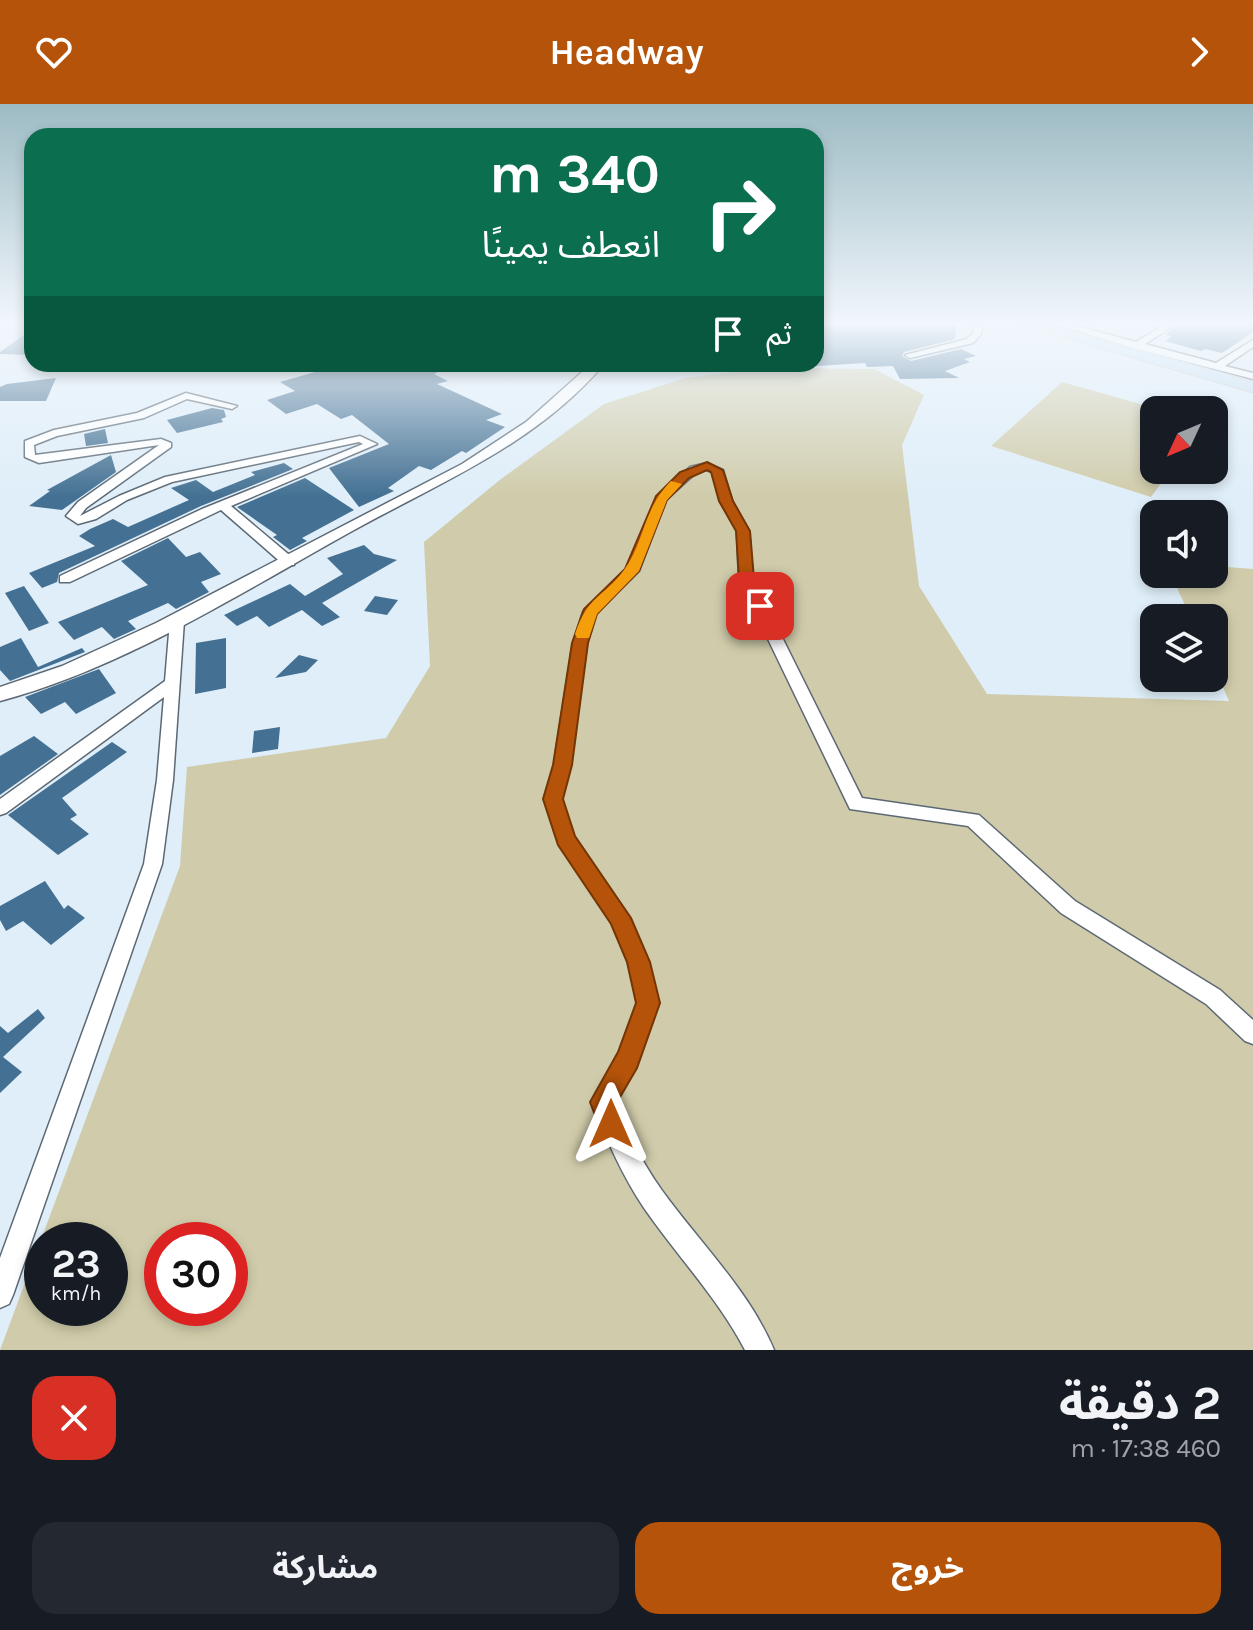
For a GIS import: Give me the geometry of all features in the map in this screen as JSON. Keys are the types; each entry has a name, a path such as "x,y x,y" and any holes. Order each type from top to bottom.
{"main road":[{"path":"1228,380 1253,387"}],"street":[{"path":"0,694 44,681 177,621 289,562 376,511 462,469 506,443 580,380"},
{"path":"65,579 224,506 372,444 360,439 245,464 201,470 169,479 78,520 72,516 82,505 167,445 161,442 39,460 30,457 29,443 54,433 140,416 186,396 232,406"},
{"path":"760,1350 744,1317 660,1208 620,1146 603,1102 628,1059 648,1003 638,962 620,918 565,839 553,799 562,765 580,643 590,612 632,571 661,499 694,469 707,466 717,470 726,501 743,531 746,579 856,804 973,820 1068,907 1213,997 1253,1034"},
{"path":"224,506 289,562"},
{"path":"0,1295 153,864 165,780 177,621"},
{"path":"0,808 171,684"}],"shaded area":[{"path":"678,380 895,380 924,395 902,445 919,586 987,694 1229,701 1225,692 1228,692 1228,604 1184,604 1177,588 1228,588 1228,567 1253,569 1253,1350 0,1350 24,1285 24,1326 128,1326 128,1222 48,1222 180,866 187,767 386,738 430,666 424,542 501,479 604,404"},
{"path":"1062,382 1140,404 1140,484 1161,484 1151,497 991,446"}],"building":[{"path":"55,380 46,401 0,401 0,387"},
{"path":"446,380 437,384 502,414 486,420 505,427 466,453 462,451 431,470 419,466 388,488 394,491 359,507 329,468 389,444 352,415 341,419 317,404 286,414 267,400 295,391 280,382"},
{"path":"212,408 224,410 226,417 221,419 223,422 177,433 167,420"},
{"path":"105,429 108,443 86,446 84,434"},
{"path":"111,455 116,472 62,510 29,506 50,491 47,490"},
{"path":"284,463 293,469 201,506 59,573 57,582 42,588 29,573 95,546 79,536 90,529 113,519 128,527 189,500 171,488 196,480 213,492 255,475 251,472"},
{"path":"305,478 354,510 302,538 307,541 290,550 273,537 277,535 237,507"},
{"path":"168,538 186,557 200,552 221,574 201,582 209,592 176,609 168,603 128,621 136,629 114,639 102,627 74,640 58,622 148,585 121,561"},
{"path":"364,545 374,554 397,560 322,603 340,617 322,626 302,610 269,627 257,616 237,626 224,615 290,584 305,596 343,574 327,558"},
{"path":"24,586 49,623 29,631 5,593"},
{"path":"375,596 398,600 387,615 364,611"},
{"path":"21,638 38,667 82,648 85,652 10,681 0,670 0,647"},
{"path":"226,638 226,688 195,694 196,643"},
{"path":"299,655 318,660 306,672 275,678"},
{"path":"99,669 116,693 76,714 65,702 41,714 25,697"},
{"path":"280,727 278,749 252,753 254,731"},
{"path":"34,736 58,754 0,795 0,756"},
{"path":"112,742 127,752 62,798 77,815 70,819 89,834 58,855 8,815"},
{"path":"45,881 64,909 68,905 85,918 51,945 23,921 6,931 0,920 0,906"},
{"path":"38,1009 45,1018 3,1057 22,1072 0,1093 0,1026 8,1033"}],"slow traffic":[{"path":"583,634 590,612 632,571 651,518 661,499 676,484"}],"route":[{"path":"611,1124 603,1102 628,1059 648,1003 638,962 620,918 565,839 553,799 562,765 580,643 590,612 632,571 661,499 685,475 707,466 717,470 726,501 743,531 746,579 760,606"}]}
